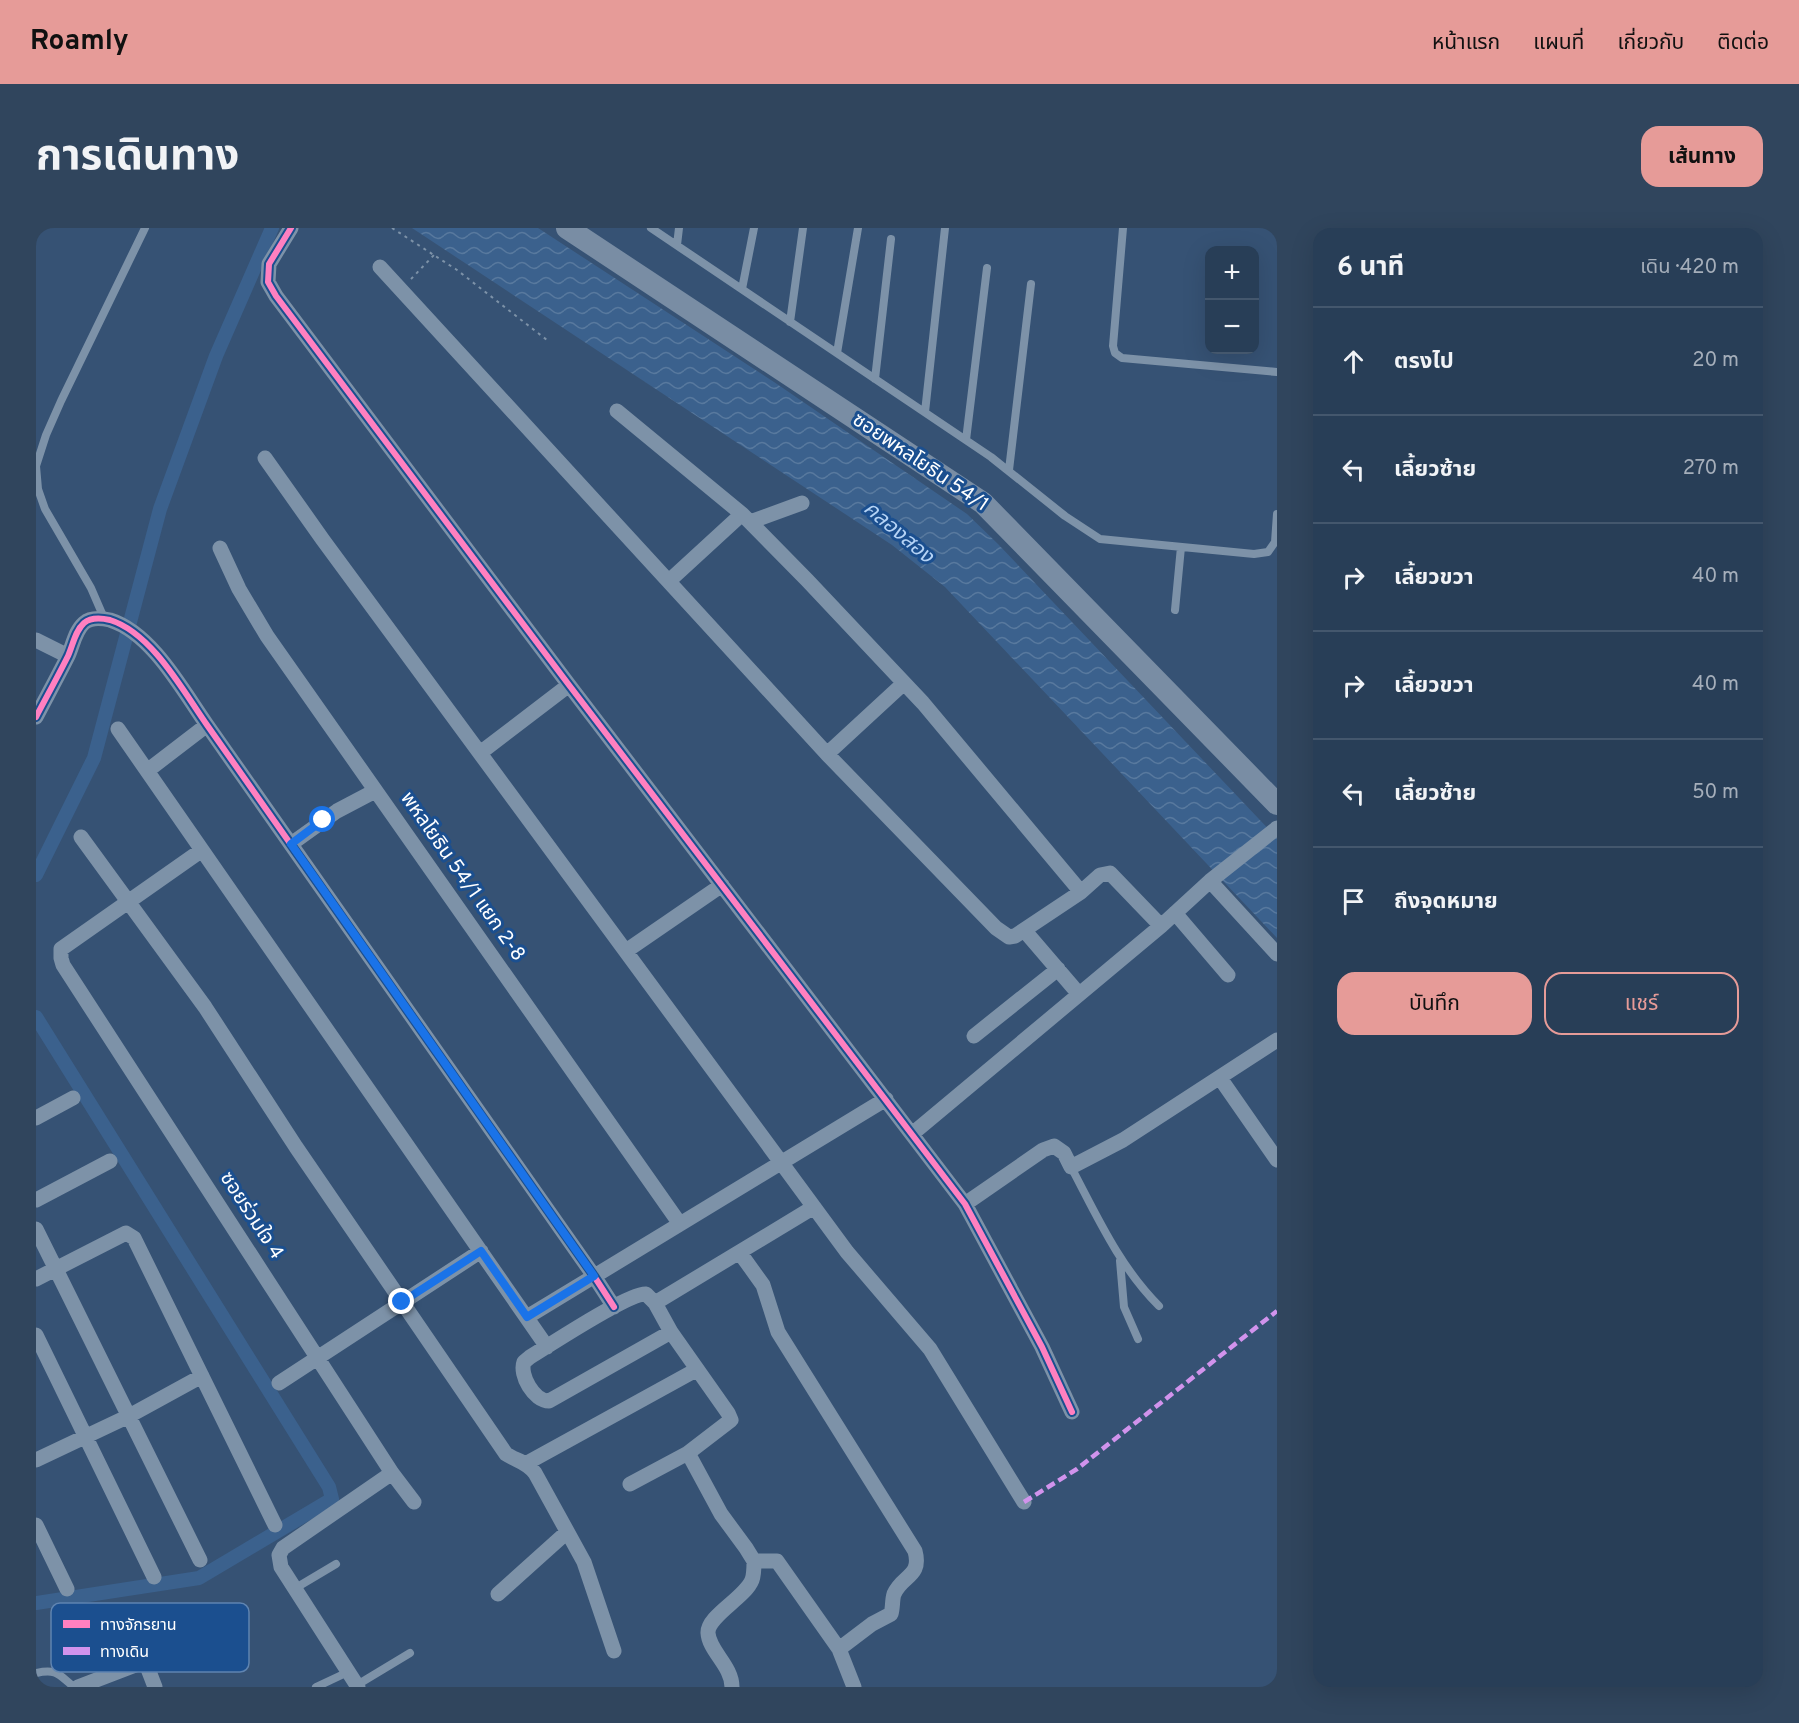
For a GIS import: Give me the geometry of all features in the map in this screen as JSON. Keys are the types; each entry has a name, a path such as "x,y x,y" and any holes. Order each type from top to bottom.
{"street":[{"path":"291,228 269,264 268,282 276,296 569,686 965,1204 1042,1347 1072,1412"},
{"name":"ซอยพหลโยธิน 54/1","path":"567,228 983,503 1277,804"},
{"path":"380,267 827,754 996,928 1009,937 1015,936 1081,892 1100,875 1110,873 1161,926"},
{"path":"616,411 746,518 923,703 1081,892"},
{"path":"265,458 847,1252 930,1349 1024,1502"},
{"path":"669,581 746,518 802,503"},
{"name":"พหลโยธิน 54/1 แยก 2-8","path":"220,548 238,590 267,636 680,1224"},
{"path":"36,717 68,656 79,628 86,621 104,618 119,623 140,636 207,725 614,1307"},
{"path":"36,640 68,656"},
{"path":"827,754 904,683"},
{"path":"480,753 569,686"},
{"path":"147,771 207,725"},
{"path":"118,729 547,1347"},
{"path":"291,844 337,811 375,791"},
{"path":"912,1134 1161,926 1210,881 1277,828"},
{"path":"81,837 204,1007 296,1147 506,1455 527,1463 535,1473 584,1562 614,1651"},
{"path":"129,902 202,850"},
{"path":"1210,881 1277,954"},
{"path":"626,951 722,885"},
{"name":"ซอยร่วมใจ 4","path":"129,902 61,949 63,966 392,1473 414,1502"},
{"path":"1175,913 1228,975"},
{"path":"1024,930 1078,993"},
{"path":"974,1036 1058,969"},
{"path":"965,1204 1043,1150 1054,1146 1064,1153 1071,1167 1123,1140 1277,1040"},
{"path":"1220,1078 1277,1160"},
{"path":"36,1118 73,1098"},
{"path":"527,1317 886,1099"},
{"path":"36,1200 110,1161"},
{"path":"655,1303 814,1207"},
{"path":"36,1229 200,1560"},
{"path":"36,1279 126,1233 134,1238 275,1525"},
{"path":"279,1383 481,1251"},
{"path":"740,1253 763,1286 778,1332 915,1551 918,1561 916,1570 894,1593 891,1614 872,1624 839,1649"},
{"path":"630,1484 688,1453 731,1420 670,1332 655,1303 646,1294 641,1294 614,1307 547,1347 524,1362 522,1367 536,1396 544,1401 553,1400 670,1332"},
{"path":"36,1335 154,1577"},
{"path":"527,1463 696,1370"},
{"path":"36,1460 129,1416 202,1376"},
{"path":"688,1453 721,1514 754,1562 752,1579 741,1596 714,1619 708,1628 711,1642 732,1679 732,1687"},
{"path":"357,1686 294,1589 281,1567 279,1555 283,1548 392,1473"},
{"path":"36,1525 67,1589"},
{"path":"498,1594 567,1532"},
{"path":"754,1562 777,1561 839,1649 854,1687"},
{"path":"76,1687 116,1672"},
{"path":"149,1672 155,1687"}],"lane":[{"path":"104,618 90,588 45,509 38,489 36,466 61,401 145,228"},
{"path":"651,228 966,440 1009,470 1065,516 1100,539 1254,554 1268,552 1275,542 1277,514"},
{"path":"677,245 679,228"},
{"path":"742,289 754,228"},
{"path":"790,322 803,228"},
{"path":"837,353 858,228"},
{"path":"925,412 945,228"},
{"path":"1123,228 1113,346 1115,353 1122,357 1277,372"},
{"path":"874,378 891,239"},
{"path":"966,440 987,267"},
{"path":"1009,470 1031,284"},
{"path":"1175,610 1181,547"},
{"path":"1071,1167 1120,1260 1143,1290 1159,1306"},
{"path":"1120,1260 1124,1307 1138,1339"},
{"path":"294,1589 336,1564"},
{"path":"357,1686 410,1653"},
{"path":"36,1672 51,1670"},
{"path":"55,1672 76,1687"},
{"path":"316,1687 348,1672"}],"path":[{"path":"392,228 457,270 547,340"},
{"path":"401,290 434,255"}],"water":[{"name":"คลองสอง","path":"412,228 538,228 774,382 967,514 1277,838 1277,938 945,587 892,545"}],"waterway":[{"path":"36,875 94,758 160,509 216,356 272,228"},
{"path":"36,1017 329,1487 332,1499 199,1578 36,1603"}],"marked path":[{"path":"1024,1502 1077,1469 1277,1311"}],"cycle path":[{"path":"291,228 269,264 268,282 276,296 965,1204 1042,1347 1072,1412"},
{"path":"36,717 68,656 78,630 87,621 96,618 110,620 140,637 153,650 177,680 614,1307"}],"route":[{"path":"323,820 291,844 594,1276 527,1317 481,1251 402,1302"}]}
